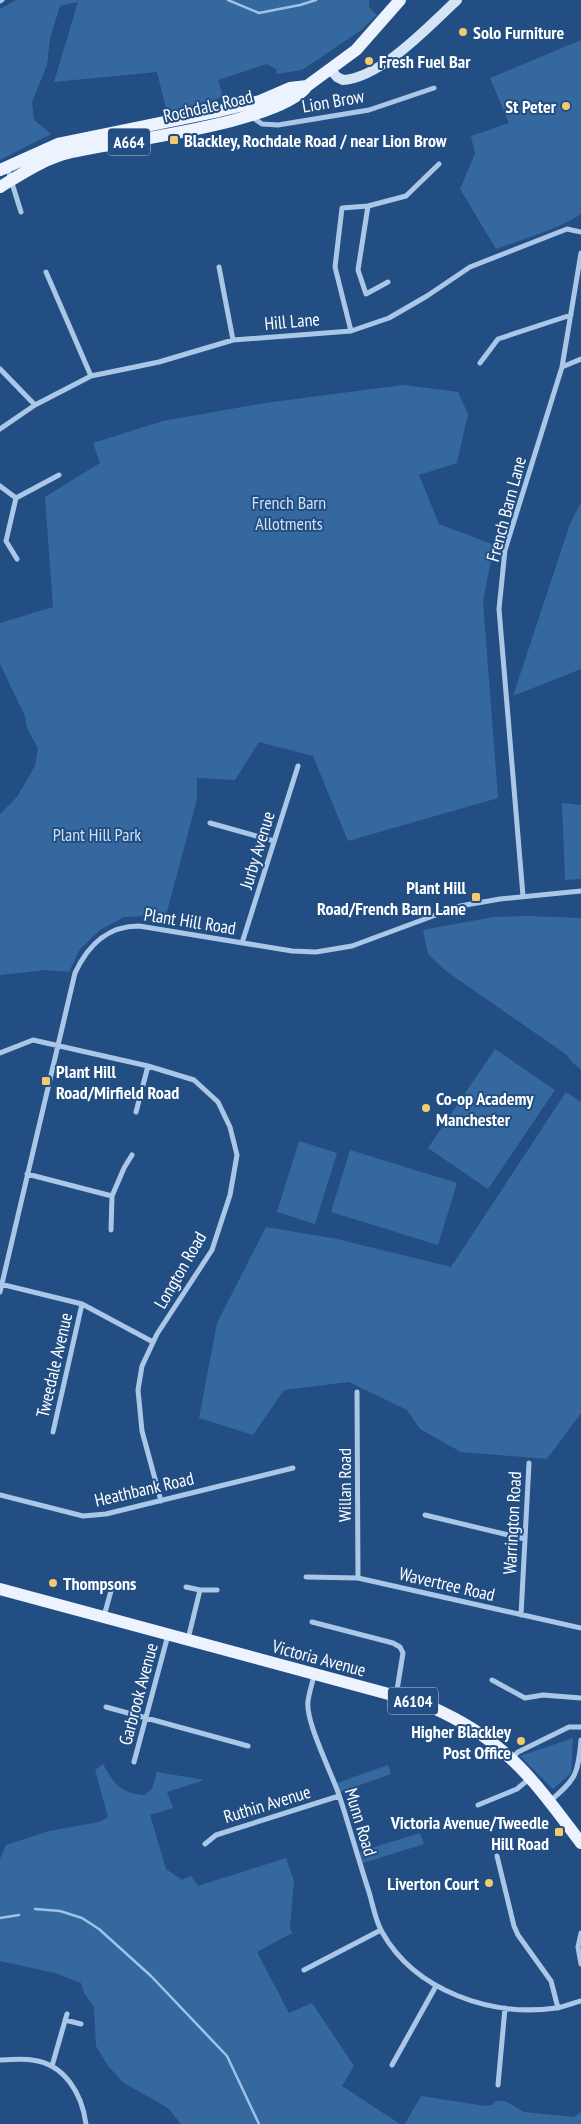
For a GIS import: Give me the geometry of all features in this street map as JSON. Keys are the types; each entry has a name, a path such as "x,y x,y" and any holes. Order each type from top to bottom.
{"main road":[{"name":"Rochdale Road","path":"0,187 41,163 70,152 251,117 297,96 366,40 400,0"},
{"name":"Rochdale Road","path":"3,168 58,144 243,105 260,101 290,88 307,86"},
{"name":"Victoria Avenue","path":"0,1589 422,1704 458,1720 496,1745 511,1758 581,1843"}],"street":[{"path":"330,69 337,77 343,80 368,72 406,47 457,0"},
{"name":"Lion Brow","path":"251,117 262,124 278,125 369,110 434,88"},
{"path":"243,105 251,117"},
{"path":"351,331 335,267 342,208 368,206 406,196 439,164"},
{"path":"3,168 12,180 21,212"},
{"path":"368,206 358,270 366,294 388,282"},
{"name":"Hill Lane","path":"0,430 35,405 90,376 159,362 233,340 351,331 389,318 427,296 470,267 567,229 581,232"},
{"name":"French Barn Lane","path":"523,896 499,610 505,550 562,367 581,252"},
{"path":"219,267 233,340"},
{"path":"46,272 90,376"},
{"path":"480,363 498,339 571,315"},
{"path":"562,367 581,360"},
{"path":"0,369 35,405"},
{"path":"17,559 6,541 16,498 59,475"},
{"path":"0,486 16,498"},
{"name":"Jurby Avenue","path":"242,943 298,766"},
{"path":"210,823 274,841"},
{"name":"Plant Hill Road","path":"0,1292 75,973 87,951 99,939 120,928 139,926 292,951 333,950 352,946 460,906 523,896 581,891"},
{"name":"Longton Road","path":"0,1053 33,1040 148,1066 194,1080 218,1102 230,1127 237,1155 230,1195 212,1250 153,1342 142,1366 138,1390 142,1431 161,1501"},
{"path":"136,1112 148,1066"},
{"path":"111,1230 112,1196 132,1155"},
{"path":"27,1174 112,1196"},
{"path":"1,1285 82,1304 153,1342"},
{"name":"Tweedale Avenue","path":"53,1432 82,1304"},
{"name":"Willan Road","path":"357,1392 358,1578"},
{"name":"Warrington Road","path":"521,1615 529,1463"},
{"name":"Heathbank Road","path":"0,1495 83,1516 106,1514 293,1468"},
{"path":"426,1515 525,1538"},
{"name":"Wavertree Road","path":"306,1577 358,1578 581,1628"},
{"path":"186,1587 200,1590 218,1590"},
{"path":"188,1639 200,1590"},
{"path":"104,1617 111,1592"},
{"path":"312,1622 393,1643 400,1647 403,1653 396,1696"},
{"name":"Garbrook Avenue","path":"134,1762 168,1634"},
{"name":"Munn Road","path":"315,1674 308,1702 310,1719 340,1796 380,1930 392,1948 407,1965 436,1986 469,2000 505,2008 558,2008 581,2000"},
{"path":"492,1680 526,1698 543,1695 581,1698"},
{"path":"106,1707 248,1746"},
{"path":"511,1758 518,1752 569,1727 581,1727"},
{"path":"548,1802 579,1774 581,1740"},
{"path":"478,1805 517,1788 529,1779"},
{"name":"Ruthin Avenue","path":"205,1844 216,1835 340,1796"},
{"path":"497,1856 514,1926 551,1981 558,2008"},
{"path":"304,1970 380,1930"},
{"path":"581,1933 578,1947 581,1964"},
{"path":"392,2066 436,1986"},
{"path":"498,2085 505,2008"},
{"path":"52,2066 66,2017 81,2024"},
{"path":"0,2060 30,2059 52,2066 76,2091 84,2112 86,2124"}],"green space":[{"path":"16,0 369,0 369,7 377,15 360,31 302,70 277,74 276,69 267,64 218,80 223,97 167,112 157,72 54,82 78,2 60,6 50,38 47,65 32,102 34,120 51,134 0,160 0,9"},
{"path":"581,40 581,213 555,228 496,249 460,189 475,154 471,136 509,123 490,78"},
{"path":"403,385 458,392 468,414 457,463 419,475 439,524 494,545 483,601 498,798 348,841 313,756 259,742 235,780 197,778 197,799 165,919 148,916 124,917 100,930 80,949 69,972 46,970 0,975 0,814 17,797 35,766 38,748 27,728 25,716 0,664 0,623 53,607 45,497 100,463 93,443 163,421 265,403"},
{"path":"581,502 581,669 513,696 570,524"},
{"path":"562,803 581,805 581,879 565,880"},
{"path":"493,917 581,918 581,1070 567,1055 446,971 428,954 423,930"},
{"path":"495,1049 555,1090 488,1189 428,1148"},
{"path":"566,1092 581,1102 581,1413 547,1459 461,1452 420,1429 407,1410 349,1382 284,1390 253,1435 199,1418 217,1323 266,1227 337,1239 451,1267"},
{"path":"299,1141 337,1153 315,1224 277,1212"},
{"path":"350,1150 457,1183 438,1245 331,1212"},
{"path":"573,1738 571,1773 553,1789 520,1756"},
{"path":"103,1764 114,1782 123,1790 136,1794 144,1795 152,1789 157,1772 204,1780 167,1792 173,1808 150,1815 166,1869 182,1880 191,1876 198,1886 286,1858 294,1881 290,1928 292,1933 257,1952 289,2013 312,2003 354,2066 342,2086 400,2124 181,2124 168,2108 124,2083 108,2066 96,2046 94,2007 84,1993 81,1983 55,1973 0,1961 0,1859 6,1845 49,1831 99,1822 108,1817 95,1770"},
{"path":"388,1765 391,1774 340,1792 337,1783"},
{"path":"420,1833 424,1844 363,1863 359,1852"},
{"path":"421,2096 485,2106 492,2105 496,2101 505,2101 524,2112 574,2117 581,2112 581,2124 405,2124"}],"waterway":[{"path":"228,0 259,13 316,0"},
{"path":"35,1909 60,1911 82,1918 99,1929 151,1976 227,2056 259,2124"},
{"path":"0,1918 19,1915"}],"place":[{"name":"Solo Furniture","path":"463,32"},
{"name":"Fresh Fuel Bar","path":"369,61"},
{"name":"St Peter","path":"566,106"},
{"name":"Blackley, Rochdale Road / near Lion Brow","path":"174,140"},
{"name":"Plant Hill Road/French Barn Lane","path":"476,897"},
{"name":"Plant Hill Road/Mirfield Road","path":"46,1081"},
{"name":"Co-op Academy Manchester","path":"426,1108"},
{"name":"Thompsons","path":"53,1583"},
{"name":"Higher Blackley Post Office","path":"521,1741"},
{"name":"Victoria Avenue/Tweedle Hill Road","path":"559,1832"},
{"name":"Liverton Court","path":"489,1883"}],"park label":[{"name":"French Barn Allotments","path":"289,512"},
{"name":"Plant Hill Park","path":"97,834"}]}
